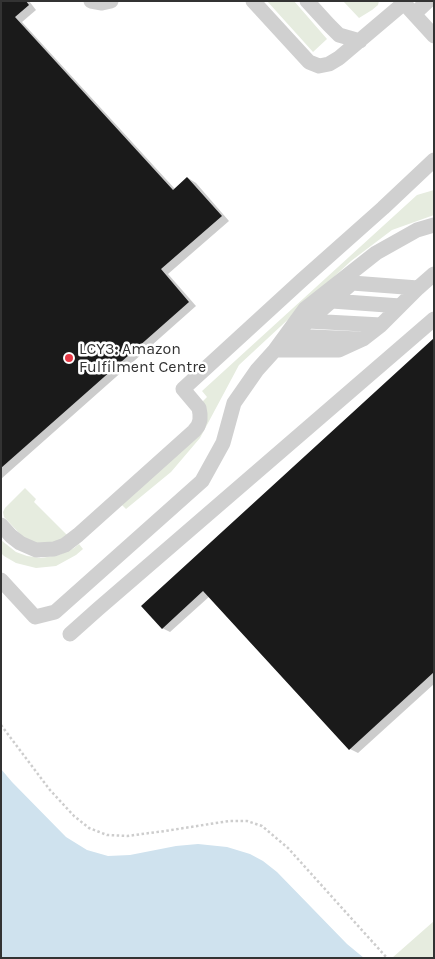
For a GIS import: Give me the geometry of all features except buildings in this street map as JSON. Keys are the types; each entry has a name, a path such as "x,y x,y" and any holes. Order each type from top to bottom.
{"street":[{"path":"91,1 102,3 111,1"},
{"path":"253,1 309,62 319,66 334,61 360,41 403,2 434,36"},
{"path":"308,1 339,35 360,41"},
{"path":"414,14 428,1"},
{"path":"1,524 20,543 36,550 54,549 65,545 78,536 198,426 200,420 199,408 183,390 434,160"},
{"path":"275,350 305,309 376,253 417,230 434,225"},
{"path":"275,350 339,350 363,339 434,274"},
{"path":"1,580 35,617 55,612 202,481 222,443 234,403 257,370 290,336 352,283 418,288"},
{"path":"332,300 400,306"},
{"path":"70,634 434,320"},
{"path":"308,321 380,325"},
{"path":"290,336 363,339"}],"path":[{"path":"1,724 50,790 74,816 89,828 108,835 127,836 229,821 247,820 262,826 288,848 387,958"}],"shaded area":[{"path":"267,1 294,1 327,39 313,52"},
{"path":"343,1 379,1 378,5 359,18"},
{"path":"434,190 434,215 392,230 351,261 239,365 200,438 171,472 126,509 122,505 186,446 202,402 207,397 202,391 417,195"},
{"path":"25,488 36,499 34,502 68,536 58,542 37,543 23,537 4,517 3,512 5,508"},
{"path":"1,540 16,552 41,558 59,555 79,544 83,549 56,566 36,568 16,563 4,556 1,553"},
{"path":"434,921 434,958 392,958"}],"water":[{"path":"1,769 66,837 87,850 108,856 130,855 176,846 198,844 227,847 250,854 277,872 347,944 364,958 1,958"}],"place":[{"name":"LCY3: Amazon Fulfilment Centre","path":"69,358"}]}
